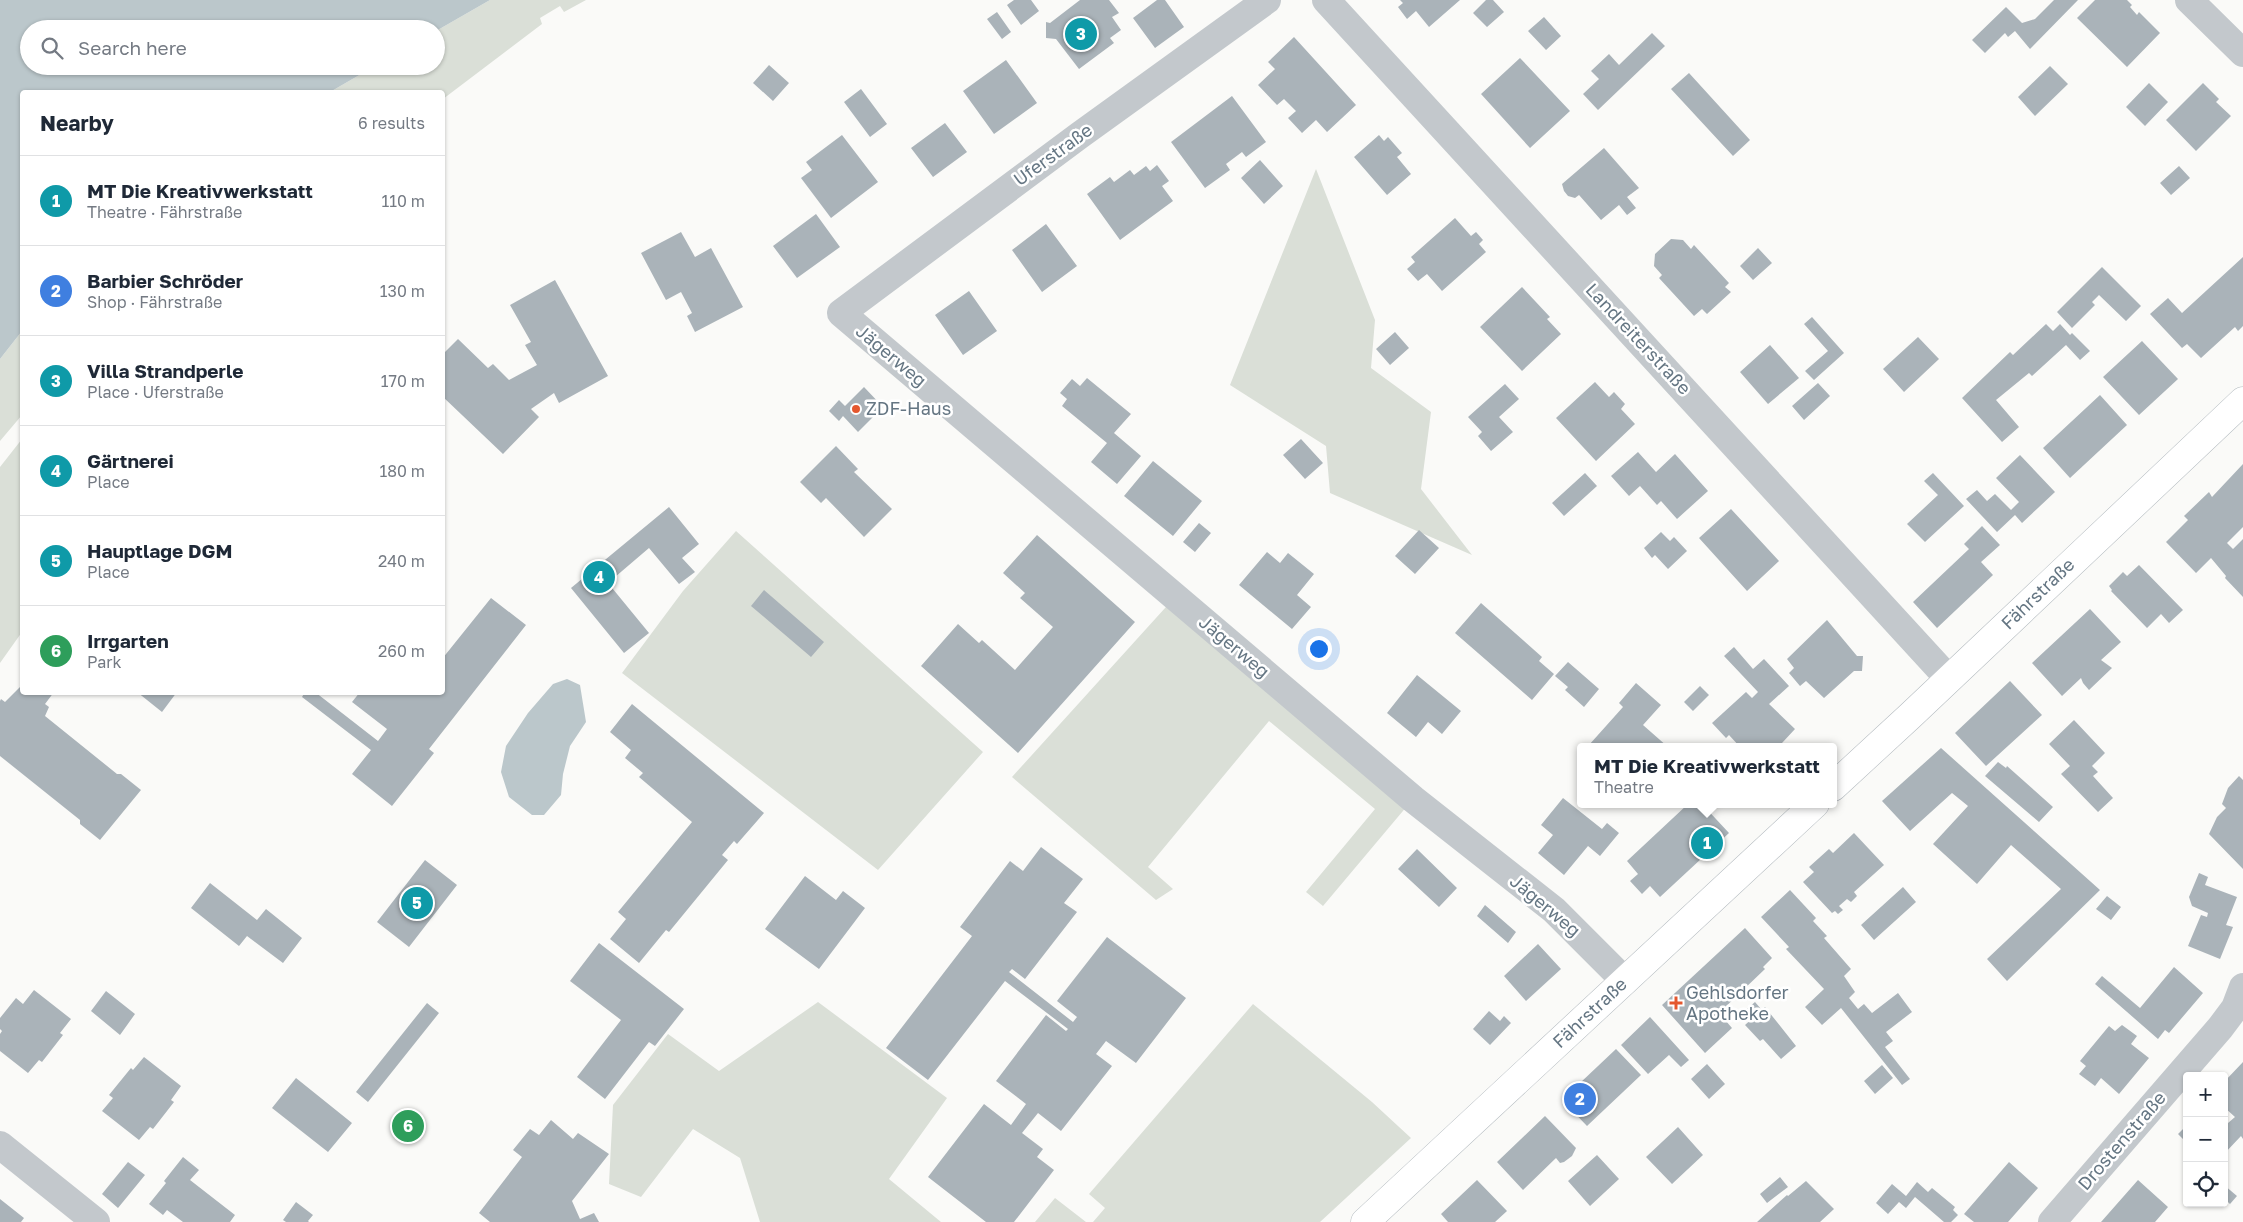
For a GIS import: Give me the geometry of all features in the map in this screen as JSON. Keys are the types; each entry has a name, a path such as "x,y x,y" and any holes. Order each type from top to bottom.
{"street":[{"name":"Uferstraße","path":"841,314 1080,135 1267,0"},
{"name":"Landreiterstraße","path":"1326,0 1949,679"},
{"path":"2189,0 2243,53"},
{"name":"Jägerweg","path":"841,314 1413,799 1554,910 1625,980"},
{"name":"Fährstraße","path":"1837,783 2243,401"},
{"name":"Fährstraße","path":"1365,1222 1811,808"},
{"name":"Drostenstraße","path":"2052,1222 2220,1028 2235,1008 2243,987"},
{"path":"0,1145 96,1222"}],"shaded area":[{"path":"0,0 490,0 445,26 445,20 20,20 20,75 359,75 333,90 20,90 20,334 0,359"},
{"path":"490,0 586,0 564,12 560,6 540,18 542,24 445,97 445,90 333,90 359,75 445,75 445,26"},
{"path":"1316,169 1375,320 1371,368 1431,412 1421,489 1472,555 1330,493 1326,446 1230,385"},
{"path":"20,334 20,417 0,441 0,359"},
{"path":"20,442 20,635 0,663 0,467"},
{"path":"736,531 983,752 878,870 622,673 683,591"},
{"path":"1175,597 1413,799 1323,906 1306,892 1375,809 1269,721 1148,867 1173,889 1156,900 1012,777"},
{"path":"567,679 580,685 586,722 570,746 563,774 561,795 544,815 532,815 509,797 501,772 506,746 528,713 553,684"},
{"path":"818,1002 947,1098 889,1179 941,1222 760,1222 740,1158 693,1129 641,1197 609,1184 613,1105 668,1034 719,1071"},
{"path":"1253,1004 1372,1102 1411,1138 1320,1222 1093,1222 1105,1208 1089,1194"},
{"path":"1055,1198 1086,1222 1035,1222"}],"building":[{"path":"1014,0 1031,0 1039,11 1021,25 1007,5"},
{"path":"1080,0 1109,0 1119,13 1112,17 1121,30 1110,38 1114,43 1079,69 1056,39 1046,38 1046,22 1050,23"},
{"path":"1157,0 1165,0 1184,27 1155,48 1133,18"},
{"path":"1400,0 1460,0 1429,27 1416,11 1407,19 1398,7 1403,3"},
{"path":"1486,0 1493,0 1504,12 1487,27 1473,13"},
{"path":"2054,0 2078,0 2030,49 2015,31 2008,37 2005,33 1985,53 1972,40 2006,7 2022,23 2035,19"},
{"path":"2095,0 2127,0 2137,15 2139,12 2160,33 2127,67 2077,18"},
{"path":"997,12 1011,32 1002,39 987,19"},
{"path":"1544,17 1561,36 1546,50 1528,31"},
{"path":"1652,33 1665,46 1598,110 1583,94 1599,79 1591,71 1609,54 1619,65"},
{"path":"1294,37 1356,105 1327,132 1316,120 1302,133 1288,118 1296,111 1284,99 1277,105 1258,85 1275,69 1268,62"},
{"path":"1520,58 1570,111 1530,148 1481,94"},
{"path":"1006,60 1037,103 994,134 963,91"},
{"path":"769,65 789,83 773,101 753,83"},
{"path":"2050,66 2068,84 2035,116 2018,97"},
{"path":"1689,73 1750,140 1733,156 1671,89"},
{"path":"2149,83 2168,102 2145,126 2126,107"},
{"path":"2203,83 2219,99 2216,102 2231,116 2196,151 2166,120"},
{"path":"861,89 887,124 870,137 844,102"},
{"path":"1232,96 1266,142 1246,157 1242,152 1226,164 1230,170 1205,188 1171,142"},
{"path":"945,123 967,152 933,177 911,148"},
{"path":"842,135 878,182 831,218 801,178 812,170 806,162"},
{"path":"1379,135 1384,141 1388,137 1402,153 1397,157 1411,174 1387,195 1354,157"},
{"path":"1604,148 1639,188 1627,197 1636,208 1627,215 1619,205 1601,220 1579,195 1575,198 1568,196 1562,184"},
{"path":"1260,160 1283,186 1264,204 1241,178"},
{"path":"1157,165 1169,181 1162,186 1173,201 1120,240 1087,194 1110,177 1114,182 1130,170 1134,175 1146,166 1150,171"},
{"path":"2179,166 2190,178 2171,195 2160,183"},
{"path":"816,214 840,247 797,278 773,246"},
{"path":"1455,218 1471,236 1476,232 1483,240 1479,244 1486,252 1442,291 1427,274 1418,281 1407,269 1415,262 1411,257"},
{"path":"1046,224 1077,266 1042,292 1012,250"},
{"path":"681,232 695,257 711,248 743,307 695,332 687,316 692,313 681,292 666,300 641,253"},
{"path":"1671,239 1683,240 1691,249 1694,245 1729,283 1725,287 1731,292 1707,314 1702,309 1694,316 1659,278 1662,275 1654,266 1655,254"},
{"path":"1758,248 1772,263 1753,280 1740,266"},
{"path":"2243,257 2243,326 2238,331 2235,327 2201,358 2187,344 2182,348 2150,314 2168,298 2182,313"},
{"path":"2102,267 2141,306 2126,321 2099,295 2092,302 2095,305 2072,328 2057,312"},
{"path":"555,280 608,376 559,403 554,393 531,409 539,417 503,454 445,399 445,352 458,339 488,368 493,364 509,380 537,365 525,345 531,342 510,305"},
{"path":"1522,287 1550,317 1547,319 1561,334 1522,371 1480,327"},
{"path":"969,291 997,331 963,355 935,315"},
{"path":"1812,317 1844,353 1814,380 1805,371 1828,351 1804,324"},
{"path":"2046,324 2053,331 2060,324 2090,351 2080,360 2066,345 2032,376 2029,373 1996,400 2019,427 2002,442 1962,398 2010,352 2013,355"},
{"path":"1395,332 1409,348 1390,365 1376,349"},
{"path":"1918,337 1939,359 1904,392 1883,369"},
{"path":"2142,341 2178,379 2139,415 2103,377"},
{"path":"1770,345 1799,378 1768,404 1740,372"},
{"path":"1087,378 1131,414 1114,433 1141,456 1117,484 1091,462 1107,443 1062,406 1067,399 1060,393 1072,379 1080,386"},
{"path":"1595,382 1609,397 1614,392 1625,404 1621,409 1635,424 1596,461 1556,418"},
{"path":"1818,383 1830,396 1804,420 1792,406"},
{"path":"1505,384 1519,399 1499,417 1513,432 1491,451 1478,436 1482,432 1468,417"},
{"name":"ZDF-Haus","path":"864,387 883,407 858,432 843,416 839,421 829,411 839,400 845,406"},
{"path":"2100,395 2127,425 2070,478 2043,448"},
{"path":"1301,439 1323,463 1305,479 1283,455"},
{"path":"836,446 858,469 854,472 892,509 864,537 826,498 821,503 800,482"},
{"path":"1638,452 1656,472 1675,454 1708,491 1677,519 1661,501 1657,505 1640,486 1629,496 1611,476"},
{"path":"2020,455 2055,492 2022,523 2015,515 1997,532 1966,499 1977,490 1987,501 1995,494 2011,510 2019,502 1996,478"},
{"path":"1153,461 1202,501 1173,536 1124,496"},
{"path":"2243,464 2243,527 2227,543 2233,549 2243,539 2243,597 2225,578 2226,576 2211,558 2196,573 2166,542 2188,520 2184,516 2209,492 2212,497"},
{"path":"1585,473 1597,486 1564,516 1552,503"},
{"path":"1933,473 1964,506 1925,542 1907,524 1938,495 1924,481"},
{"path":"669,507 699,544 682,558 695,572 679,584 649,548 608,583 649,633 624,653 571,588"},
{"path":"1731,509 1779,561 1747,591 1699,538"},
{"path":"1199,523 1211,533 1195,552 1183,542"},
{"path":"1982,526 2000,545 1981,562 1993,575 1937,628 1913,602 1969,549 1964,544"},
{"path":"1419,530 1439,548 1415,574 1395,556"},
{"path":"1661,532 1670,541 1674,537 1687,551 1668,569 1655,555 1652,558 1644,548"},
{"path":"1037,535 1135,622 1018,753 921,666 958,624 979,643 982,640 1015,670 1053,627 1020,598 1025,593 1003,573"},
{"path":"1267,552 1280,563 1288,553 1314,574 1297,595 1311,607 1292,629 1239,585"},
{"path":"2139,565 2183,610 2169,623 2161,614 2147,628 2111,591 2109,586 2123,572 2127,576"},
{"path":"764,590 824,642 811,657 751,606"},
{"path":"491,598 526,625 429,749 434,753 392,806 352,774 371,750 302,697 303,695 319,695 378,741 387,729 352,702 358,695 445,695 445,655"},
{"path":"1481,603 1542,657 1539,661 1554,674 1532,700 1455,633"},
{"path":"2090,609 2121,642 2101,660 2112,668 2089,690 2081,678 2062,696 2032,663"},
{"path":"1827,620 1857,656 1863,656 1862,671 1854,671 1824,698 1806,681 1800,686 1789,673 1794,668 1787,659"},
{"path":"1734,647 1753,669 1764,659 1789,686 1769,704 1795,729 1782,743 1736,743 1729,735 1726,738 1712,723 1746,692 1752,698 1758,692 1724,656"},
{"path":"1568,662 1599,689 1584,707 1565,690 1568,687 1555,676"},
{"path":"1417,675 1461,711 1442,734 1428,722 1416,737 1387,713"},
{"path":"2010,681 2042,715 1986,766 1955,733"},
{"path":"1636,683 1661,705 1643,725 1663,743 1591,743 1623,707 1619,703"},
{"path":"1700,686 1709,695 1693,711 1684,702"},
{"path":"20,687 20,695 52,695 45,704 49,707 45,716 117,774 121,774 141,790 100,840 80,824 80,820 0,756 0,701 1,699 5,702"},
{"path":"141,695 175,695 162,712"},
{"path":"632,704 764,813 737,844 734,841 722,855 728,860 669,932 666,930 639,963 610,939 626,919 618,912 692,822 639,777 643,773 625,758 631,750 610,732"},
{"path":"2074,720 2105,753 2092,766 2098,772 2093,776 2113,798 2098,812 2061,774 2070,766 2049,744"},
{"path":"1941,748 2100,890 2007,981 1987,959 2061,889 2011,845 1977,884 1933,844 1968,806 1952,793 1910,831 1882,801"},
{"path":"1998,762 2006,768 2007,766 2053,807 2039,822 1985,776"},
{"path":"2239,776 2243,780 2243,869 2209,834 2217,817 2226,808 2222,804 2228,788"},
{"path":"1563,798 1602,829 1607,823 1619,833 1600,856 1588,846 1564,875 1538,853 1553,835 1541,825"},
{"path":"1684,808 1706,808 1729,833 1660,897 1650,886 1642,894 1630,881 1638,874 1627,861"},
{"path":"1854,833 1884,865 1854,892 1857,896 1851,902 1847,899 1839,906 1843,910 1838,914 1835,911 1832,913 1803,882 1814,872 1809,867 1829,849 1833,853"},
{"path":"1041,847 1083,879 1064,903 1077,912 1025,979 1012,969 1009,972 1073,1022 1077,1017 1057,1001 1107,937 1186,998 1136,1063 1106,1041 1096,1054 1112,1066 1061,1131 1038,1113 1022,1133 1043,1149 1037,1157 1054,1170 1014,1222 986,1222 928,1177 984,1104 1011,1125 1026,1104 996,1081 1046,1015 1066,1031 1068,1029 1005,981 928,1080 886,1048 972,936 960,927 1010,861 1023,871"},
{"path":"1417,849 1457,888 1439,907 1398,869"},
{"path":"425,860 457,885 409,947 377,922"},
{"path":"2199,873 2208,877 2205,885 2237,897 2226,925 2233,927 2220,959 2188,946 2201,915 2207,917 2208,913 2192,906 2189,897"},
{"path":"805,876 836,900 843,891 865,908 819,969 765,929"},
{"path":"210,883 257,920 266,909 302,938 283,963 247,936 239,946 191,908"},
{"path":"1903,887 1916,902 1874,940 1861,925"},
{"path":"1790,890 1816,918 1813,921 1827,936 1824,938 1851,969 1844,976 1855,992 1849,998 1858,1009 1864,1004 1872,1013 1898,993 1912,1012 1886,1032 1893,1041 1885,1047 1910,1079 1902,1085 1841,1008 1822,1025 1805,1007 1824,989 1786,949 1789,947 1761,917"},
{"path":"2107,896 2121,907 2111,920 2096,909"},
{"path":"1485,905 1516,932 1508,943 1477,916"},
{"path":"1745,928 1772,958 1763,967 1765,969 1719,1013 1732,1028 1705,1053 1662,1005"},
{"path":"599,943 684,1009 655,1046 649,1042 605,1099 577,1077 621,1020 570,981"},
{"path":"1538,944 1561,969 1526,1001 1504,976"},
{"path":"2174,967 2203,993 2169,1033 2165,1030 2158,1039 2095,984 2102,976 2140,1008"},
{"path":"34,990 71,1019 60,1033 63,1035 42,1062 39,1060 28,1073 0,1051 0,1034 2,1031 0,1029 0,1018 16,998 23,1004"},
{"path":"106,991 135,1014 120,1035 91,1011"},
{"path":"1755,1002 1761,1009 1746,1022 1740,1015"},
{"path":"427,1003 439,1013 368,1102 356,1092"},
{"path":"1765,1007 1796,1046 1781,1059 1763,1039 1760,1041 1745,1025"},
{"path":"1489,1011 1500,1021 1504,1016 1511,1023 1490,1045 1473,1029"},
{"path":"1650,1017 1689,1060 1681,1067 1669,1055 1648,1074 1621,1045"},
{"path":"2122,1025 2137,1036 2131,1044 2149,1058 2119,1094 2101,1078 2095,1086 2079,1074 2086,1066 2080,1061 2109,1026 2115,1031"},
{"path":"1616,1049 1641,1075 1587,1126 1562,1100"},
{"path":"144,1057 181,1086 171,1100 174,1102 153,1129 150,1127 139,1140 102,1111 113,1098 109,1095 131,1068 133,1070"},
{"path":"2243,1062 2243,1139 2241,1136 2228,1150 2228,1123 2235,1117 2228,1111 2228,1078"},
{"path":"1707,1064 1725,1084 1709,1099 1691,1079"},
{"path":"1882,1065 1893,1078 1875,1094 1864,1081"},
{"path":"296,1078 352,1123 328,1152 272,1108"},
{"path":"1545,1116 1576,1148 1572,1156 1564,1162 1560,1163 1556,1158 1523,1190 1497,1162"},
{"path":"551,1120 573,1139 578,1133 609,1154 572,1201 580,1219 594,1213 599,1222 490,1222 479,1213 522,1157 513,1150 530,1129 539,1135"},
{"path":"1678,1127 1703,1155 1672,1184 1646,1157"},
{"path":"2183,1129 2183,1139 2178,1134"},
{"path":"1597,1155 1619,1179 1590,1206 1568,1181"},
{"path":"183,1157 199,1170 190,1180 235,1215 230,1222 183,1222 167,1210 163,1215 149,1204"},
{"path":"128,1162 145,1175 118,1208 102,1194"},
{"path":"2009,1162 2038,1188 2008,1222 1974,1222 1964,1214"},
{"path":"1780,1177 1788,1187 1767,1203 1760,1194"},
{"path":"1477,1180 1507,1211 1495,1222 1448,1222 1441,1214"},
{"path":"2138,1180 2168,1207 2155,1222 2101,1222"},
{"path":"1806,1181 1834,1209 1820,1222 1757,1222 1787,1195"},
{"path":"1917,1182 1928,1192 1932,1188 1955,1207 1953,1210 1958,1215 1951,1222 1944,1222 1915,1197 1906,1208 1899,1202 1888,1214 1876,1203 1892,1184 1906,1196"},
{"path":"2228,1188 2237,1196 2230,1204 2228,1202"},
{"path":"0,1199 24,1218 21,1222 0,1222"},
{"path":"296,1202 313,1215 309,1222 286,1222 283,1220"}],"place":[{"name":"Villa Strandperle","path":"1081,34"},
{"name":"ZDF-Haus","path":"856,409"},
{"name":"Gärtnerei","path":"599,577"},
{"name":"MT Die Kreativwerkstatt","path":"1707,843"},
{"name":"Hauptlage DGM","path":"417,903"},
{"name":"Gehlsdorfer Apotheke","path":"1676,1003"},
{"name":"Barbier Schröder","path":"1580,1099"},
{"name":"Irrgarten","path":"408,1126"}]}
